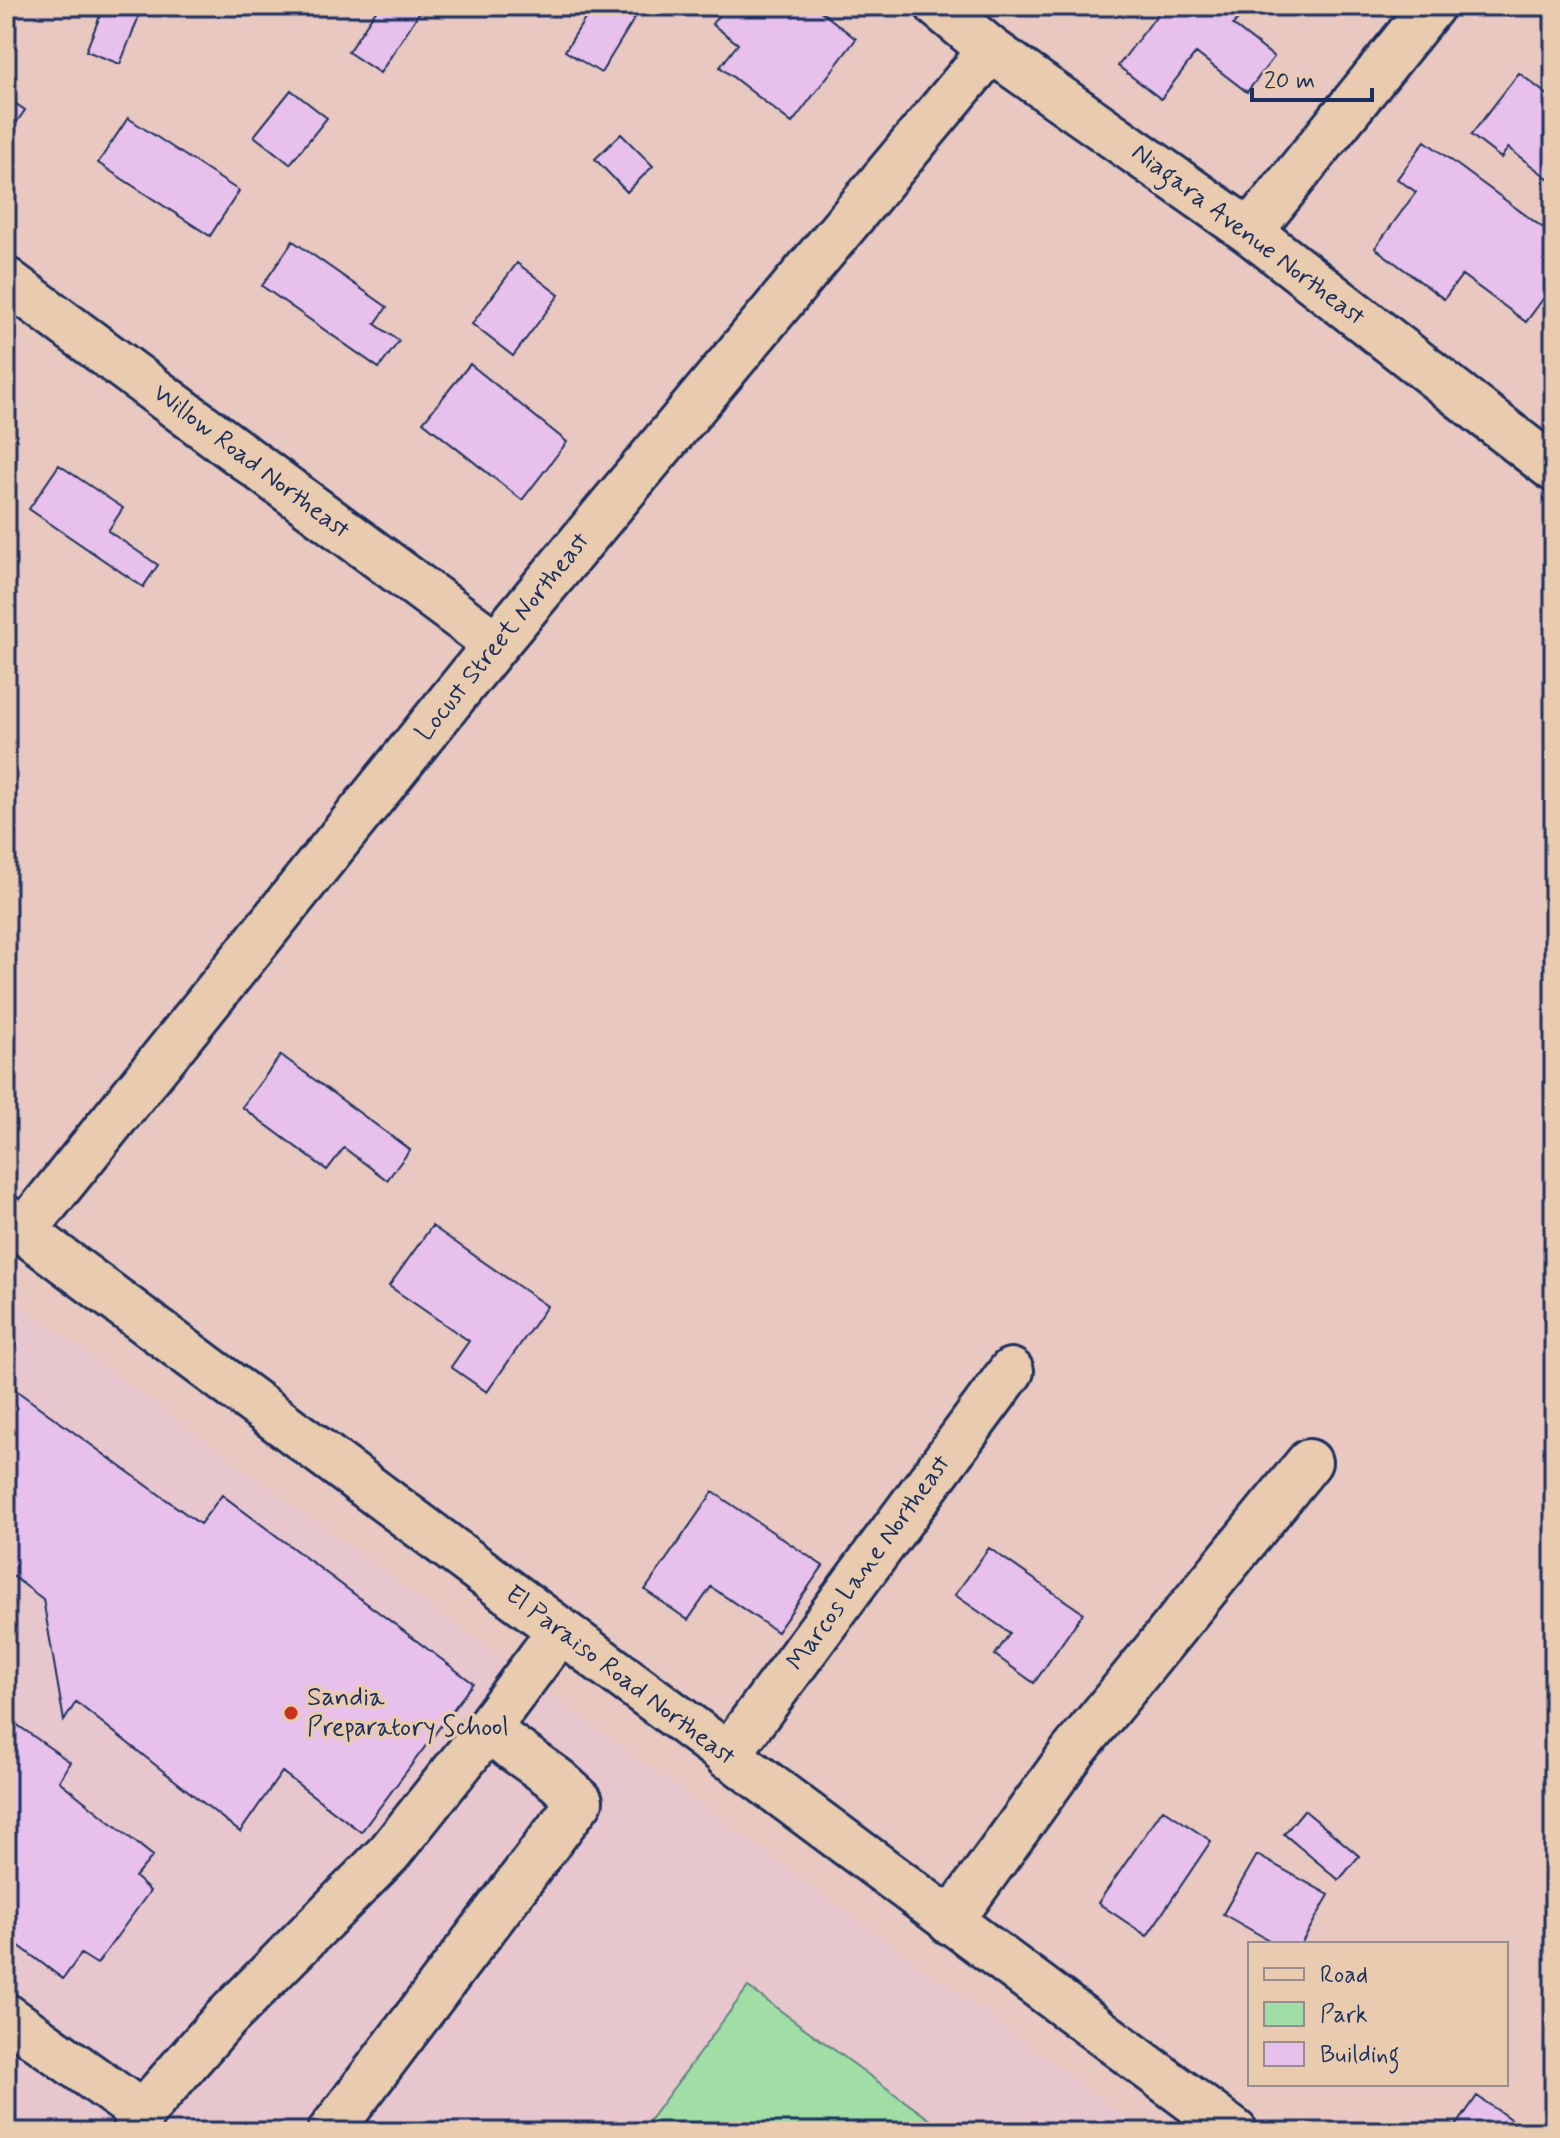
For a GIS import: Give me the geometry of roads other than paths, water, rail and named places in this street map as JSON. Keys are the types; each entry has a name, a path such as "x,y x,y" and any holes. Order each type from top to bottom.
{"street":[{"name":"Niagara Avenue Northeast","path":"938,6 991,50 1250,232 1554,469"},
{"path":"1250,232 1432,6"},
{"name":"Locust Street Northeast","path":"15,1224 991,50"},
{"name":"Willow Road Northeast","path":"6,280 496,644"},
{"name":"El Paraiso Road Northeast","path":"15,1224 1235,2132"},
{"name":"Marcos Lane Northeast","path":"727,1756 1011,1371"},
{"path":"950,1922 1072,1753 1309,1462"},
{"path":"6,2016 139,2122 222,2022 389,1853 560,1631"},
{"path":"330,2132 580,1801 557,1780 486,1729"}],"place":[{"name":"Sandia Preparatory School","path":"291,1713"}]}
